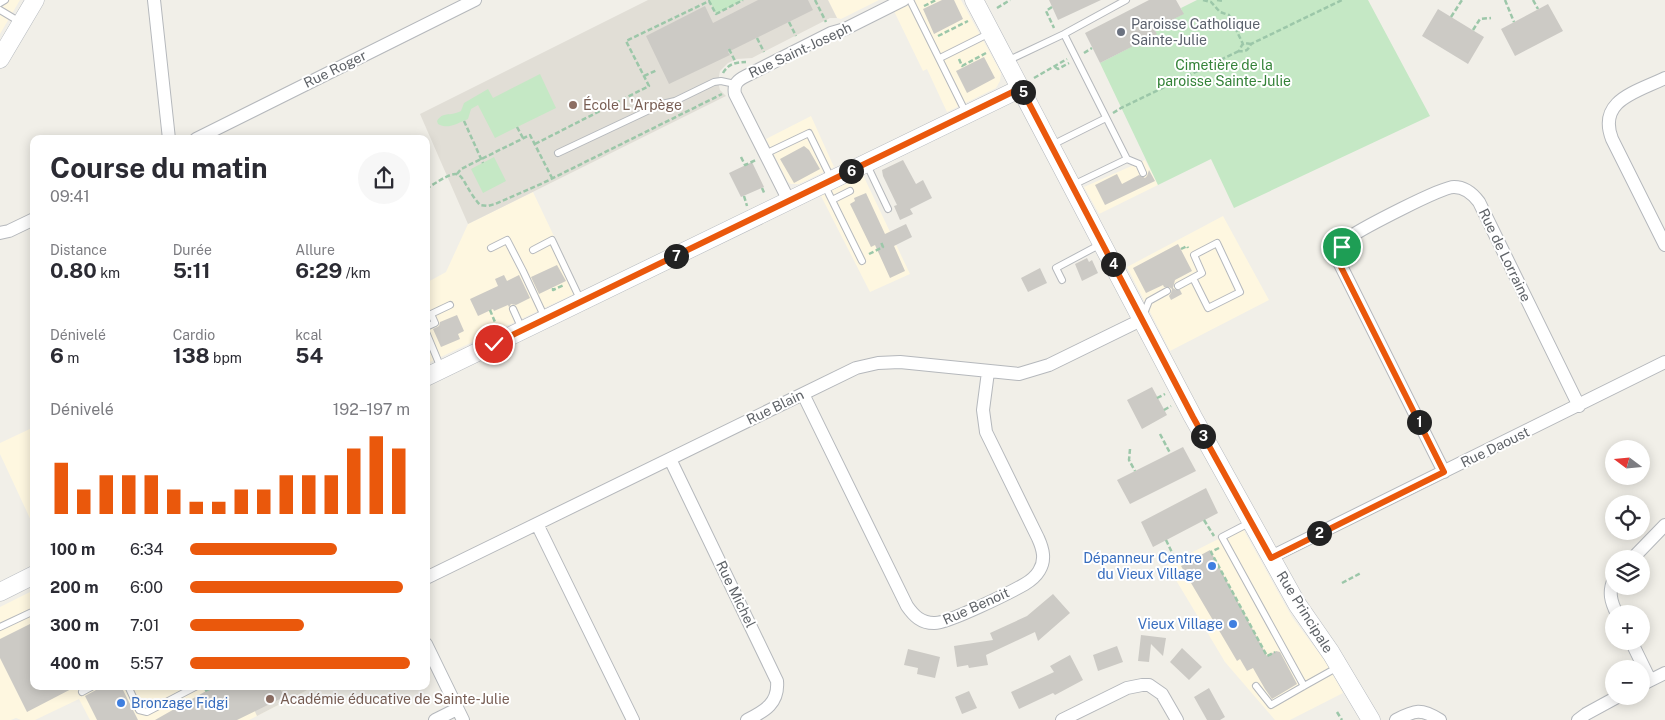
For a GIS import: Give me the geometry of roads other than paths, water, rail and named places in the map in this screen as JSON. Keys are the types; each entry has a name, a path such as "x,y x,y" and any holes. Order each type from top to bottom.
{"street":[{"path":"0,59 35,0"},
{"path":"154,0 169,135"},
{"name":"Rue Roger","path":"204,135 475,0"},
{"name":"Rue Principale","path":"974,0 992,42 1028,83 1051,145 1141,320 1251,522 1297,604 1339,667 1371,720"},
{"name":"Rue Saint-Joseph","path":"789,201 762,157 731,88 746,76 831,33 845,29 895,2"},
{"path":"1665,78 1618,102 1610,111 1608,126 1612,139 1665,245"},
{"path":"434,373 1028,83"},
{"name":"Rue de Lorraine","path":"1444,472 1339,262 1342,247 1350,237 1429,196 1454,186 1467,190 1479,202 1579,406"},
{"path":"0,233 9,231 30,221"},
{"name":"Rue Blain","path":"430,576 856,368 878,363 914,363 1019,374 1038,370 1141,320"},
{"name":"Rue Daoust","path":"1271,558 1665,362"},
{"name":"Rue Benoit","path":"803,394 907,606 918,619 924,622 941,623 1025,584 1039,571 1042,562 1042,547 986,432 983,410 988,372"},
{"name":"Rue Michel","path":"670,459 777,681 778,688 774,702 764,711 748,720"},
{"path":"537,524 633,720"},
{"path":"1641,550 1665,525"},
{"path":"0,592 30,577"},
{"path":"430,652 460,715 435,720"},
{"path":"1650,680 1665,673"},
{"path":"1062,720 1128,688 1142,684 1149,685 1162,694 1177,720"},
{"path":"1578,720 1605,704"},
{"path":"1396,720 1416,711 1426,712 1440,720"}],"lane":[{"path":"0,3 5,0"},
{"path":"910,0 966,114"},
{"path":"1007,61 1064,34 1126,0"},
{"path":"0,10 22,22"},
{"path":"1064,34 1127,158 1139,164 1143,173"},
{"path":"940,58 992,42"},
{"path":"558,153 662,104 675,101 714,82 721,81 731,88"},
{"path":"1051,145 1106,118"},
{"path":"762,157 809,133 828,182 832,200 861,259"},
{"path":"1072,185 1127,158"},
{"path":"866,163 888,210"},
{"path":"832,200 850,191"},
{"path":"490,248 506,240 523,271 545,319"},
{"path":"532,250 552,240 581,302"},
{"path":"1178,286 1202,273 1194,255 1217,242 1240,292 1208,308 1193,278"},
{"path":"1062,280 1056,268 1102,243"},
{"path":"1141,320 1149,301 1167,292"},
{"path":"430,325 435,323 431,314 450,305"},
{"path":"513,310 522,330"},
{"path":"430,352 434,373"},
{"path":"1251,522 1222,537 1304,686"},
{"path":"0,627 30,612"},
{"path":"1256,686 1271,705 1339,667"},
{"path":"82,692 86,690"},
{"path":"130,690 139,710 147,712 189,690"}],"place":[{"name":"Paroisse Catholique Sainte-Julie","path":"1121,32"},
{"name":"École L'Arpège","path":"573,105"},
{"name":"Dépanneur Centre du Vieux Village","path":"1212,566"},
{"name":"Vieux Village","path":"1233,624"},
{"name":"Académie éducative de Sainte-Julie","path":"270,699"},
{"name":"Bronzage Fidgi","path":"121,703"}],"park label":[{"name":"Cimetière de la paroisse Sainte-Julie","path":"1224,74"}]}
